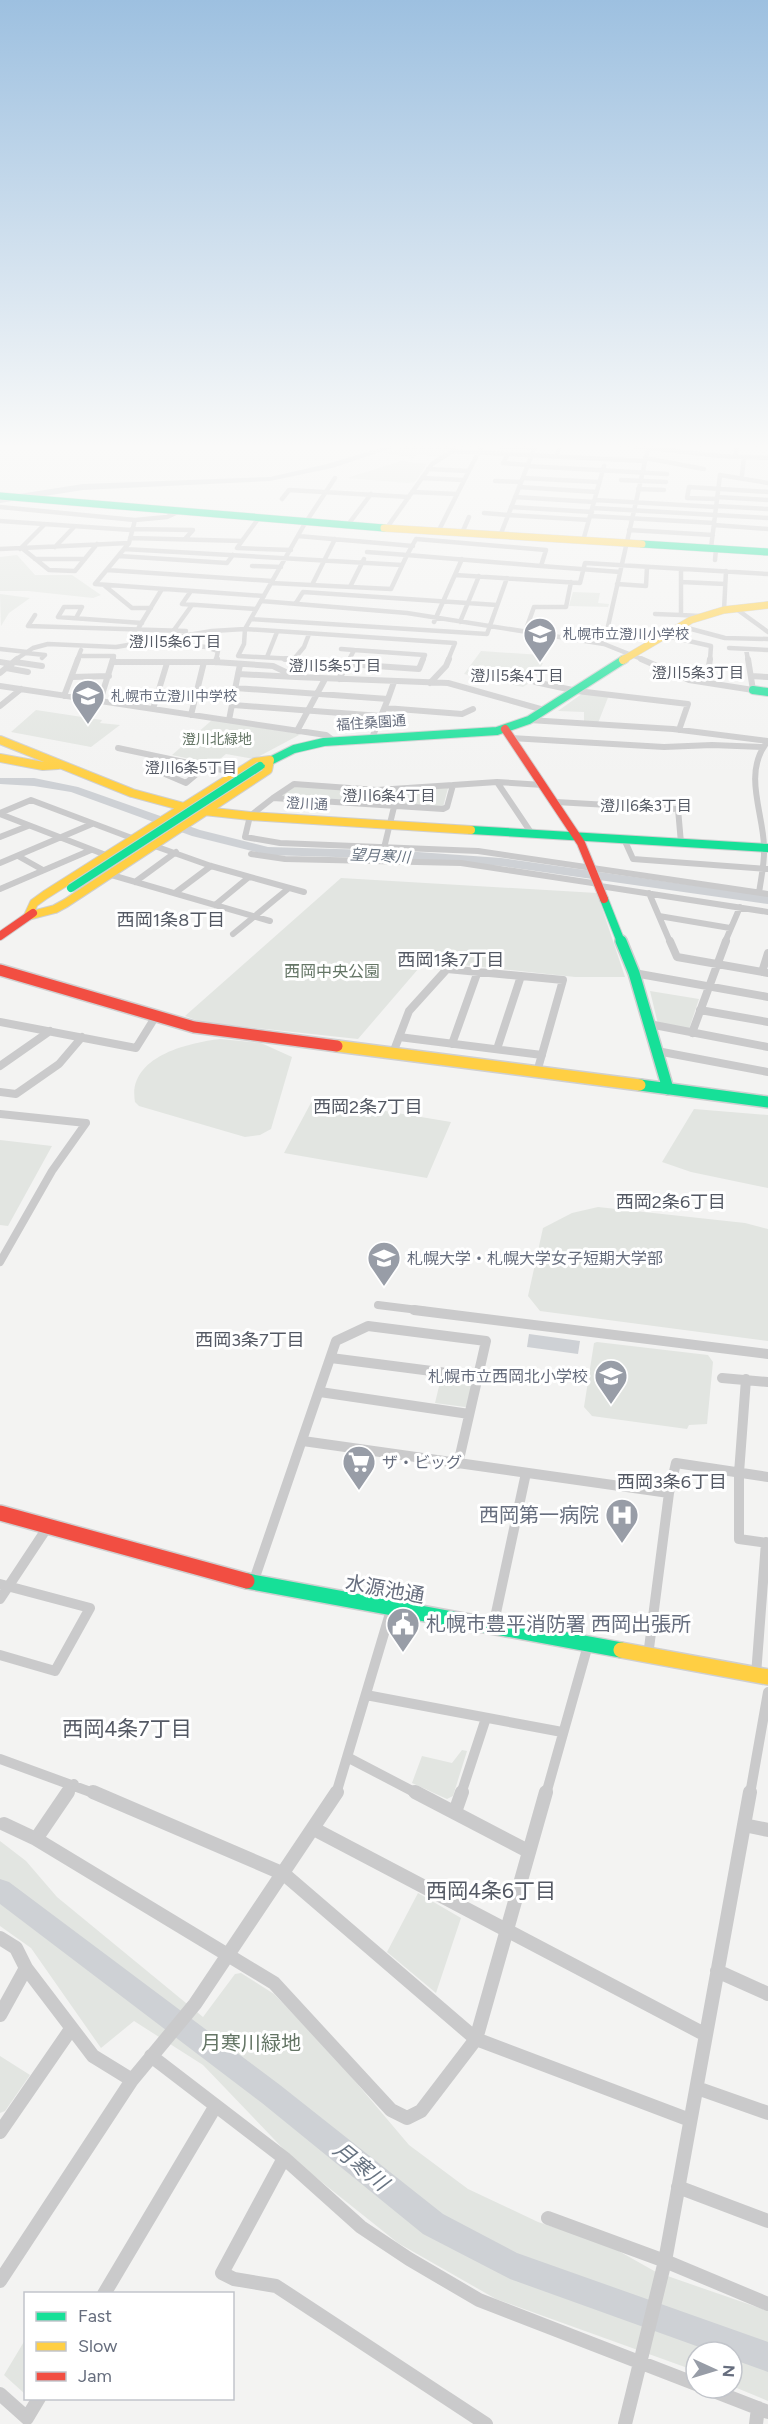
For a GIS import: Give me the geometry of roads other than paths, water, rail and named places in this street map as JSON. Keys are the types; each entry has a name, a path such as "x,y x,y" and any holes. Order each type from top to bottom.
{"street":[{"path":"32,557 49,570 75,571 85,559"},
{"path":"118,557 95,584 191,591 406,613 604,644 617,647 631,656 688,680 768,692"},
{"path":"136,557 227,563 231,557"},
{"path":"261,557 402,565"},
{"path":"312,585 326,557"},
{"path":"350,587 365,557"},
{"path":"388,598 406,557"},
{"path":"436,557 620,572"},
{"path":"541,566 544,557"},
{"path":"604,644 623,557"},
{"path":"35,559 85,559"},
{"path":"285,559 245,630 244,644 238,656 294,659 304,647 309,634"},
{"path":"430,631 462,559"},
{"path":"455,575 580,583 585,563 768,574"},
{"path":"252,566 281,567"},
{"path":"617,585 646,586 647,567"},
{"path":"681,569 681,620"},
{"path":"107,570 391,589"},
{"path":"726,572 725,584 730,609 768,632"},
{"path":"460,622 479,576"},
{"path":"251,619 487,634 507,578"},
{"path":"525,632 534,607 566,606 571,582"},
{"path":"681,582 725,584"},
{"path":"104,585 132,608 151,608"},
{"path":"138,629 162,589"},
{"path":"191,591 182,604 256,609"},
{"path":"296,603 303,592 497,605"},
{"path":"336,624 351,595"},
{"path":"174,630 192,605"},
{"path":"308,622 317,605"},
{"name":"福住桑園通","path":"0,936 265,763 303,746 372,738 508,733 578,691 681,620 730,609 767,606"},
{"path":"368,626 376,610"},
{"path":"399,628 406,613"},
{"path":"656,614 681,620 725,638 768,639"},
{"path":"35,615 28,626 245,630 455,643 446,666 430,683"},
{"path":"76,618 142,623"},
{"path":"0,673 36,647 52,644 107,647 155,641 211,630"},
{"path":"267,657 278,632"},
{"path":"662,635 711,646 709,666"},
{"path":"155,641 214,645"},
{"path":"187,644 218,651 215,662"},
{"path":"64,696 84,645"},
{"path":"729,648 768,650"},
{"path":"0,649 45,655 42,658"},
{"path":"319,662 419,669 425,655 341,649"},
{"path":"746,649 753,690"},
{"path":"339,679 354,650"},
{"path":"79,656 114,656 100,701"},
{"path":"0,662 42,666"},
{"path":"112,662 215,662 273,666 296,677"},
{"path":"191,715 204,662"},
{"path":"153,709 167,663"},
{"path":"229,720 240,665"},
{"path":"6,668 28,672"},
{"path":"238,674 448,683 544,710"},
{"path":"72,677 109,676"},
{"path":"751,676 768,677"},
{"path":"297,731 326,679"},
{"path":"372,738 394,682"},
{"path":"536,682 578,691 688,704 679,730"},
{"path":"0,686 326,735 334,741"},
{"path":"235,688 388,699"},
{"path":"2,702 21,689"},
{"path":"232,705 381,716"},
{"path":"385,708 462,714 474,709"},
{"path":"530,720 679,730 766,744"},
{"path":"508,733 664,747 766,744"},
{"path":"508,733 578,837 634,973 668,1089"},
{"name":"澄川通","path":"0,740 141,796 200,814 766,848"},
{"path":"759,893 765,868 766,848 755,795 758,754 766,744"},
{"path":"118,748 236,774"},
{"path":"0,758 44,766 56,762"},
{"path":"255,762 265,763 268,770 55,909 28,916 34,903 255,762"},
{"path":"165,774 186,783 205,767"},
{"path":"543,785 497,782 378,790 294,784 250,816 245,837 281,845 478,851 596,878 648,893 768,912"},
{"path":"497,782 532,834"},
{"path":"273,798 444,809 447,807 453,785"},
{"path":"0,813 30,800 211,866 304,892"},
{"path":"556,802 678,809 681,843"},
{"path":"384,848 394,807"},
{"path":"0,813 28,826 126,862"},
{"path":"0,863 92,824"},
{"path":"0,837 28,826"},
{"path":"624,840 633,859 765,868"},
{"path":"281,845 285,858"},
{"path":"0,890 92,850"},
{"path":"135,882 176,852"},
{"path":"251,854 285,858 460,863 768,894"},
{"path":"18,856 44,870"},
{"path":"175,893 211,866"},
{"path":"108,874 270,921"},
{"path":"215,905 249,876"},
{"path":"232,934 289,888"},
{"path":"648,893 677,957 765,972 768,953"},
{"path":"692,1033 707,986 740,907"},
{"path":"659,916 730,928"},
{"path":"393,1053 409,1011 447,969 563,980 537,1072"},
{"path":"0,970 194,1027 768,1102"},
{"path":"452,1044 478,971"},
{"path":"634,973 768,997"},
{"path":"496,1050 520,976"},
{"path":"700,1010 768,1022"},
{"path":"0,1029 4,1022 136,1048 156,1016"},
{"path":"649,1024 768,1047"},
{"path":"0,1066 50,1031"},
{"path":"0,1092 16,1094 59,1064 82,1037"},
{"path":"399,1037 542,1055"},
{"path":"657,1051 768,1072"},
{"path":"0,1114 86,1123 52,1172 0,1262"},
{"path":"378,1305 768,1354"},
{"path":"253,1584 336,1341 368,1326 486,1341 458,1464"},
{"path":"331,1358 478,1377"},
{"path":"722,1378 768,1382"},
{"path":"746,1379 739,1473 739,1539 767,1542 762,1676"},
{"path":"320,1392 469,1414"},
{"path":"303,1441 669,1493"},
{"path":"648,1656 669,1493 676,1463 768,1477"},
{"path":"493,1627 526,1473"},
{"name":"水源池通","path":"0,1513 253,1584 762,1676"},
{"path":"0,1599 4,1585 49,1525"},
{"path":"0,1655 55,1671 90,1608 4,1585"},
{"path":"0,2281 132,2080 191,2008 229,1955 338,1790 391,1610"},
{"path":"4,1824 36,1839 274,1983 391,2110 407,2118 421,2111 476,2039 588,1645"},
{"path":"625,2424 665,2261 768,1692"},
{"path":"366,1695 562,1732"},
{"path":"455,1812 486,1718"},
{"path":"347,1757 528,1851"},
{"path":"0,1759 74,1784 284,1874 476,2039 690,2120"},
{"path":"36,1839 74,1784"},
{"path":"744,1826 768,1830"},
{"path":"314,1828 706,2034"},
{"path":"0,1938 16,1948 26,1968 93,2056 132,2080"},
{"path":"0,2015 26,1968"},
{"path":"717,1971 768,1994"},
{"path":"1,2128 71,2029"},
{"path":"151,2056 284,2158 361,2227 409,2259 479,2300 684,2379"},
{"path":"697,2088 768,2114"},
{"path":"105,2292 215,2107"},
{"path":"284,2158 222,2273 234,2279 276,2286 486,2424"},
{"path":"678,2187 768,2222"},
{"path":"548,2218 665,2261 768,2304"},
{"path":"0,2394 27,2418 38,2400"},
{"path":"737,2400 763,2410 756,2424"}],"waterway":[{"name":"望月寒川","path":"0,781 34,782 74,789 196,833 268,851 404,855 501,862 768,900"},
{"name":"月寒川","path":"0,1890 271,2094 433,2224 510,2265 768,2357"}],"place":[{"name":"札幌市立澄川小学校","path":"540,663"},
{"name":"札幌市立澄川中学校","path":"88,725"},
{"name":"札幌大学・札幌大学女子短期大学部","path":"384,1287"},
{"name":"札幌市立西岡北小学校","path":"611,1405"},
{"name":"ザ・ビッグ","path":"359,1491"},
{"name":"西岡第一病院","path":"622,1544"},
{"name":"札幌市豊平消防署 西岡出張所","path":"403,1653"}],"district":[{"name":"澄川5条6丁目","path":"175,642"},
{"name":"澄川5条5丁目","path":"335,666"},
{"name":"澄川5条3丁目","path":"698,673"},
{"name":"澄川5条4丁目","path":"517,676"},
{"name":"澄川6条5丁目","path":"191,768"},
{"name":"澄川6条4丁目","path":"389,796"},
{"name":"澄川6条3丁目","path":"646,806"},
{"name":"西岡1条8丁目","path":"171,920"},
{"name":"西岡1条7丁目","path":"451,960"},
{"name":"西岡2条7丁目","path":"368,1107"},
{"name":"西岡2条6丁目","path":"671,1202"},
{"name":"西岡3条7丁目","path":"250,1340"},
{"name":"西岡3条6丁目","path":"672,1482"},
{"name":"西岡4条7丁目","path":"127,1728"},
{"name":"西岡4条6丁目","path":"491,1890"}],"park label":[{"name":"澄川北緑地","path":"217,739"},
{"name":"西岡中央公園","path":"332,971"},
{"name":"月寒川緑地","path":"251,2043"}]}
